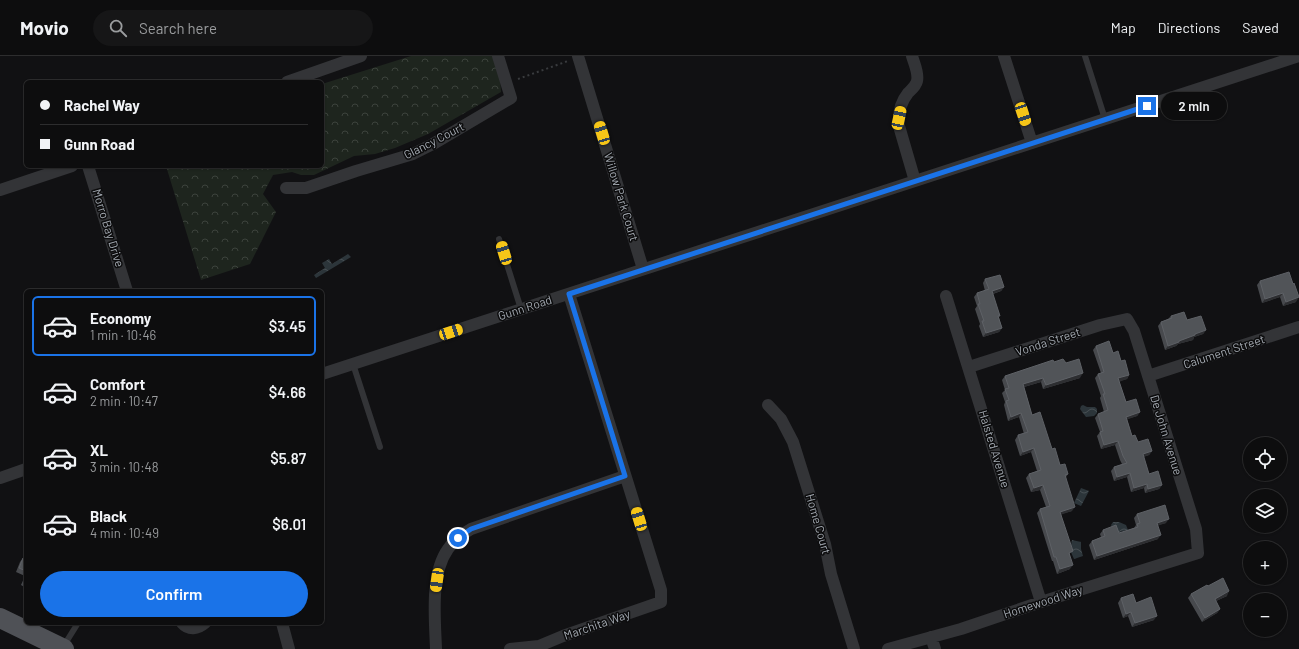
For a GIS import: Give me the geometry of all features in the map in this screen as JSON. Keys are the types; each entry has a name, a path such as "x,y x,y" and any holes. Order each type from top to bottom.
{"main road":[{"path":"0,618 63,649"}],"street":[{"path":"293,80 361,56"},
{"name":"Glancy Court","path":"286,188 306,188 413,154 433,144 511,98 498,56"},
{"path":"912,56 918,74 917,81 901,105 899,126 915,181"},
{"path":"1004,56 1032,143"},
{"name":"Gunn Road","path":"324,373 1299,56"},
{"name":"Willow Park Court","path":"578,57 643,269"},
{"path":"0,190 66,168"},
{"name":"Morro Bay Drive","path":"89,168 126,289"},
{"path":"436,649 435,616 438,571 447,549 458,538 471,529 625,476 569,294"},
{"name":"Halsted Avenue","path":"946,296 1041,602"},
{"name":"Vonda Street","path":"969,367 1100,325 1127,319"},
{"name":"De John Avenue","path":"1127,319 1134,331 1196,529 1198,553"},
{"name":"Calument Street","path":"1148,376 1299,327"},
{"name":"Home Court","path":"768,406 781,419 793,442 825,544 831,574 854,649"},
{"path":"0,478 24,470"},
{"name":"Marchita Way","path":"510,649 540,646 563,636 661,602 661,590 625,476"},
{"name":"Homewood Way","path":"888,649 961,629 1041,602 1198,553"},
{"path":"184,625 187,628 192,629 202,625"},
{"path":"283,625 289,649"},
{"path":"931,637 935,649"}],"lane":[{"path":"1085,56 1105,119"},
{"path":"499,239 521,309"},
{"path":"352,364 380,448"},
{"path":"63,649 77,625"}],"path":[{"path":"507,83 578,57"}],"green space":[{"path":"411,56 494,56 500,78 501,92 428,134 395,148 375,154 354,156 314,175 301,175 292,172 273,175 263,194 276,212 250,264 201,280 167,168 324,168 324,83"}],"water":[{"path":"348,254 351,257 316,278 314,275 325,268 322,263 329,259 332,264"},
{"path":"1083,405 1087,407 1095,407 1097,409 1097,413 1094,416 1086,417 1080,409"},
{"path":"1081,488 1089,491 1081,506 1074,503"},
{"path":"1113,522 1119,522 1126,525 1128,530 1119,532 1112,527 1111,525"},
{"path":"1072,540 1081,542 1083,556 1074,559 1070,550"}],"building":[{"path":"1289,272 1299,297 1286,302 1283,293 1265,299 1260,281"},
{"path":"1000,275 1004,287 992,291 1000,316 998,316 1002,328 986,333 982,321 984,321 978,304 980,304 977,293 989,289 985,279"},
{"path":"1184,312 1187,320 1201,316 1206,330 1168,346 1161,322 1172,318 1171,316"},
{"path":"1109,341 1113,353 1118,351 1121,361 1125,360 1129,375 1118,378 1126,402 1136,399 1140,412 1126,417 1132,436 1135,435 1138,442 1148,439 1152,451 1143,454 1149,474 1158,471 1162,485 1148,489 1147,484 1134,488 1130,473 1117,477 1114,467 1127,463 1118,441 1104,445 1100,432 1103,431 1098,414 1108,410 1103,394 1105,394 1098,374 1104,372 1096,346"},
{"path":"1063,359 1066,363 1079,359 1083,373 1046,385 1043,378 1023,384 1032,415 1040,412 1052,449 1055,448 1060,465 1065,464 1068,474 1065,475 1075,507 1060,512 1073,551 1069,553 1073,565 1060,569 1056,557 1054,557 1040,509 1050,506 1043,485 1034,488 1029,474 1041,470 1034,448 1023,452 1018,435 1028,432 1021,413 1011,417 1006,401 1009,400 1005,389 1009,388 1005,376 1053,360 1054,362"},
{"path":"1165,505 1169,519 1157,523 1161,535 1097,556 1092,541 1105,536 1103,530 1116,525 1119,533 1138,527 1137,524 1140,523 1137,514"},
{"path":"23,558 24,558 24,570 19,568"},
{"path":"1223,578 1229,591 1215,599 1220,609 1205,618 1191,594"},
{"path":"1133,594 1136,603 1151,597 1157,616 1135,623 1131,612 1126,614 1121,598"}],"route":[{"path":"458,538 471,529 625,476 569,294 1147,106"}]}
